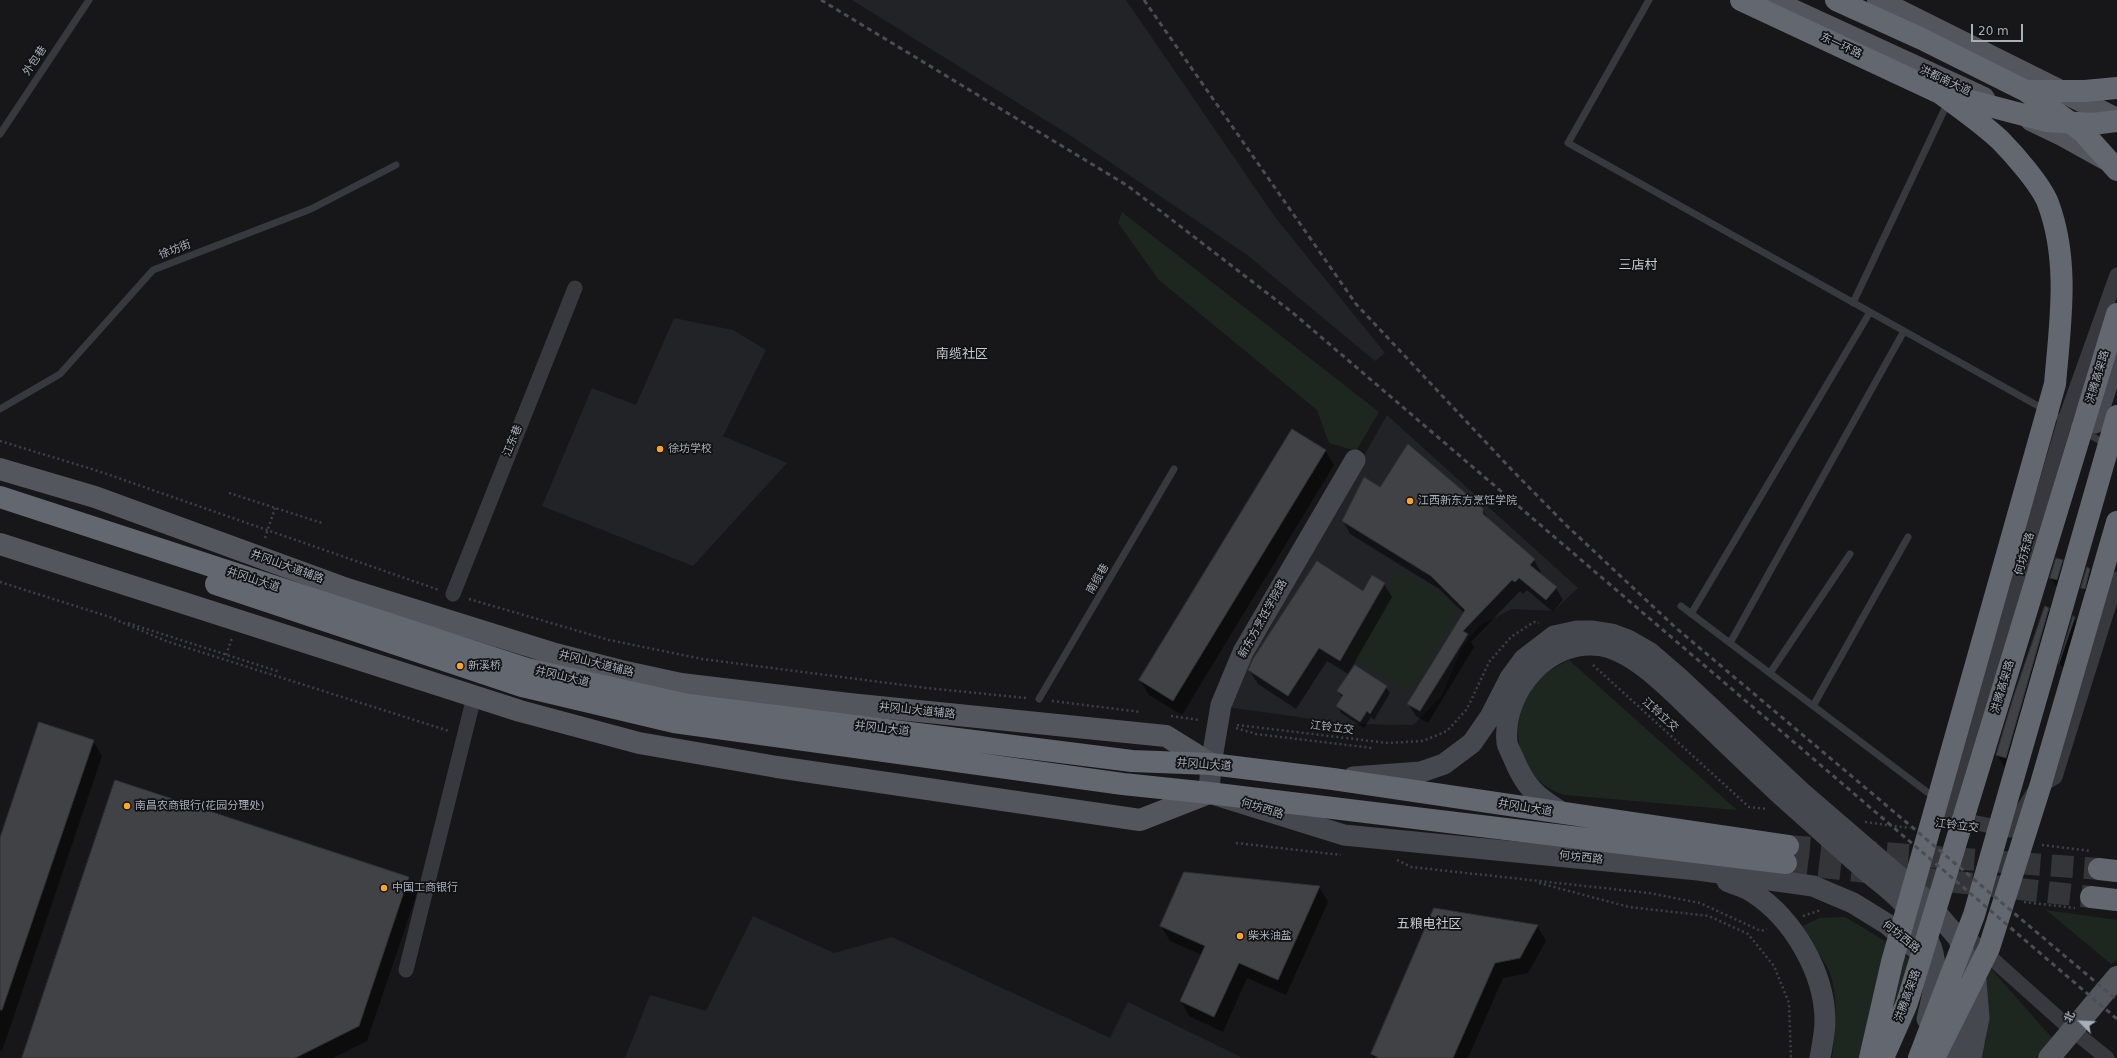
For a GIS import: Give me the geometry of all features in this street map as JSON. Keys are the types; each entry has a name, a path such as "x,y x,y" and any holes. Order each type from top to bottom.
{"highway":[{"name":"东一环路","path":"1741,0 1948,89"},
{"path":"1836,0 1922,39 2026,91 2082,131 2117,170"},
{"path":"2026,91 2085,91 2117,88"},
{"path":"1948,89 2047,121 2093,124 2117,120"},
{"path":"1870,1058 1892,962 2056,384 2063,294 2060,243 2047,202 2023,166 2000,140 1948,89"},
{"name":"洪腾高架路","path":"1883,1058 1907,1004 2117,314"},
{"path":"1918,1058 1974,915 2117,416"},
{"name":"井冈山大道","path":"0,498 527,669 688,705 1132,761 1211,764 1333,779 1563,814 1787,854 1123,784 674,722 522,686 0,513"},
{"path":"1934,1058 1989,948 2040,787 2117,522"},
{"path":"2091,897 2117,900"}],"main road":[{"name":"洪都南大道","path":"1771,0 1948,89 2060,134 2117,165"},
{"path":"1878,0 2117,120"},
{"path":"1968,821 2117,354"},
{"name":"新东方烹饪学院路","path":"1209,793 1211,764 1221,705 1243,652 1355,460"},
{"name":"井冈山大道辅路","path":"0,468 95,497 347,589 555,654 614,669 681,684 849,704 1166,736 1211,764"},
{"path":"0,544 474,697 639,743 777,767 1140,820 1209,793"},
{"path":"2036,789 2062,728 2117,548"},
{"name":"何坊西路","path":"1333,779 1421,772 1444,764 1472,743 1490,717 1510,678 1524,658 1554,637 1577,631 1594,646 1619,652 1635,661 1666,686 1785,800 1902,901 1929,941 1935,965 1932,1002 1918,1058"},
{"name":"何坊西路","path":"1554,637 1518,691 1510,715 1507,743 1520,775 1538,798 1563,814"},
{"name":"何坊西路","path":"1209,793 1344,835 1698,870 1813,886 1853,903 1887,924 1935,965"},
{"name":"何坊西路","path":"1785,800 1924,898 1958,938 1976,981 1979,1018 1971,1058"},
{"path":"1698,870 1752,892 1781,917 1803,946 1819,979 1825,1022 1820,1058"},
{"path":"2049,1058 2117,977"},
{"path":"1954,1058 1959,1048 1976,981"}],"street":[{"name":"何坊东路","path":"1950,809 2065,420 2117,275"},
{"name":"江东巷","path":"453,594 575,288"},
{"path":"1950,809 1948,817 2010,830 2036,789 2055,777 2117,579"},
{"path":"406,970 474,697"},
{"path":"1924,898 2065,1024 2107,1058"}],"lane":[{"name":"外包巷","path":"0,134 89,0"},
{"path":"1649,0 1568,143 2117,450"},
{"path":"1853,303 1948,89"},
{"name":"徐坊街","path":"0,409 60,374 153,270 311,209 396,165"},
{"path":"1691,614 1870,312"},
{"path":"1730,643 1904,331"},
{"name":"南缆巷","path":"1039,699 1174,469"},
{"path":"1813,706 1908,537"},
{"path":"1770,673 1850,554"},
{"path":"1681,606 1950,809"}],"path":[{"path":"0,441 98,471 453,594 609,640 702,659 927,688 1039,699 1146,713"},
{"path":"229,493 322,523"},
{"path":"0,582 280,672"},
{"path":"114,619 166,641 465,736"},
{"name":"江铃立交","path":"1168,716 1388,743 1423,741 1447,731 1467,709 1489,662 1511,637 1534,622 1554,637"},
{"name":"江铃立交","path":"1594,646 1749,807 1785,800"},
{"path":"1256,734 1372,748"},
{"path":"1858,821 1913,829"},
{"path":"1236,843 1341,855"},
{"path":"2036,845 2104,864"},
{"path":"1391,858 1411,867 1649,893 1700,903 1761,931 1768,928"},
{"path":"1531,880 1629,907 1709,916 1748,934 1774,966 1789,1003 1792,1058"},
{"path":"1795,919 1824,909"}],"shaded area":[{"path":"852,0 1126,0 1275,217 1385,353 1375,361 1246,254 1071,136"},
{"path":"1122,212 1379,412 1356,451 1329,443 1317,410 1159,280 1118,223"},
{"name":"徐坊学校","path":"674,318 733,330 766,350 723,436 787,463 693,566 542,506 592,388 636,405"},
{"name":"江西新东方烹饪学院","path":"1387,415 1578,588 1554,611 1512,609 1479,626 1462,648 1441,697 1413,725 1347,724 1227,707 1244,667"},
{"path":"1400,569 1461,608 1410,694 1350,655"},
{"path":"1569,660 1737,810 1565,795 1540,782 1524,761 1520,749 1518,736 1522,708 1531,686 1546,673"},
{"path":"2046,910 2117,920 2117,961 2111,964"},
{"path":"753,916 834,953 892,937 1110,1038 1128,1002 1243,1058 625,1058 650,995 706,1011"},
{"path":"1845,917 1895,948 1923,971 1916,1013 1895,1058 1832,1058 1836,1010 1830,973 1825,963 1799,928 1819,918"},
{"path":"1978,954 2052,1038 2036,1058 1979,1058 1986,1040"}],"building":[{"path":"1292,429 1326,450 1173,701 1139,680"},
{"path":"1408,444 1483,508 1483,514 1535,559 1530,565 1557,587 1546,600 1519,578 1515,582 1512,580 1463,631 1468,634 1420,711 1407,704 1465,610 1431,576 1342,521 1364,477 1380,487"},
{"path":"2056,558 2063,560 2057,580 2050,578"},
{"path":"1317,561 1363,591 1372,575 1385,583 1340,661 1319,648 1288,696 1248,670 1253,659"},
{"path":"2087,567 2090,569 2085,589 2081,588"},
{"path":"2045,606 2049,608 2006,758 1996,755 2014,695"},
{"path":"2073,616 2075,617 2059,663"},
{"path":"1355,665 1387,686 1370,714 1367,711 1360,722 1336,706 1343,695 1337,691"},
{"path":"39,722 94,740 2,1010 0,1010 0,838"},
{"path":"115,780 409,877 359,1026 295,1058 22,1058"},
{"name":"柴米油盐","path":"1184,872 1320,886 1278,980 1239,963 1214,1017 1180,1001 1205,946 1160,926"},
{"path":"1434,908 1538,925 1520,958 1495,963 1453,1058 1379,1058 1371,1054"}],"tunnel":[{"path":"1788,846 2099,869"},
{"path":"1786,863 2091,897"}],"railway":[{"path":"821,0 1128,186 1293,313 2117,1019"},
{"path":"1144,0 1356,304 1511,469 1566,525 1676,628 2117,1000"}],"place":[{"name":"徐坊学校","path":"660,449"},
{"name":"江西新东方烹饪学院","path":"1410,501"},
{"name":"新溪桥","path":"460,666"},
{"name":"南昌农商银行(花园分理处)","path":"127,806"},
{"name":"中国工商银行","path":"384,888"},
{"name":"柴米油盐","path":"1240,936"}],"district":[{"name":"三店村","path":"1638,266"},
{"name":"南缆社区","path":"962,355"},
{"name":"五粮电社区","path":"1429,925"}]}
